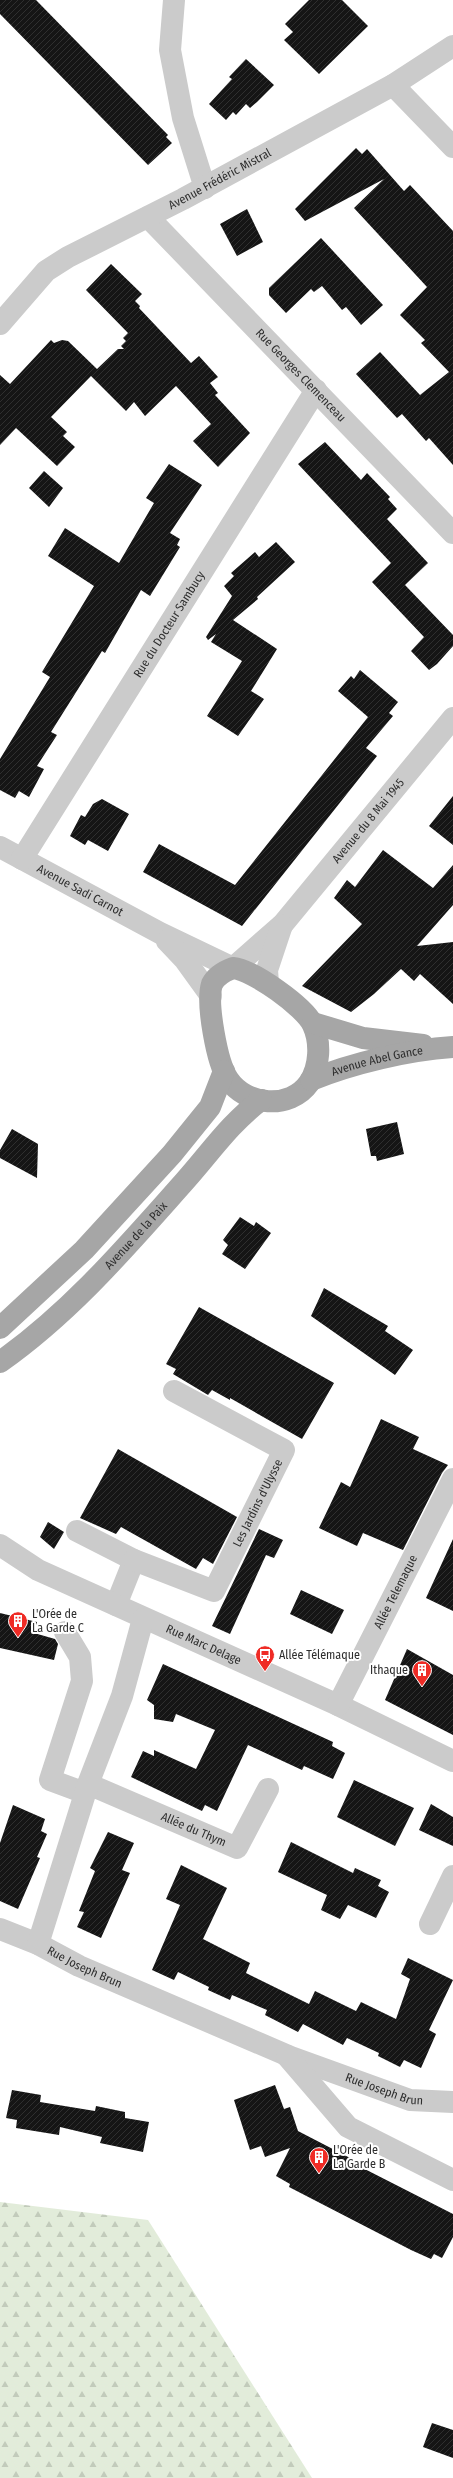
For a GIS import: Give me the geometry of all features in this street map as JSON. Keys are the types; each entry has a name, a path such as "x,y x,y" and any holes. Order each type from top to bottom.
{"main road":[{"path":"233,968 243,969 268,983 312,1023 318,1046 316,1069 311,1080 299,1093 288,1100 261,1100 241,1092 228,1079 224,1071 216,1043 211,996 212,985 218,976 233,968"},
{"name":"Avenue Abel Gance","path":"312,1023 363,1038 449,1048"},
{"name":"Avenue Abel Gance","path":"311,1080 336,1070 363,1063 449,1048"},
{"path":"0,1328 84,1250 172,1154 210,1107 224,1071"},
{"name":"Avenue de la Paix","path":"0,1362 28,1342 104,1271 193,1172 230,1126 261,1100"}],"street":[{"path":"174,0 170,50 183,118 205,188"},
{"name":"Avenue Frédéric Mistral","path":"0,324 46,271 68,257 205,188 393,85 453,46"},
{"path":"393,85 453,147"},
{"name":"Rue Georges Clemenceau","path":"148,217 453,533"},
{"name":"Rue du Docteur Sambucy","path":"22,859 316,390"},
{"name":"Avenue du 8 Mai 1945","path":"233,968 283,924 453,718"},
{"name":"Avenue Sadi Carnot","path":"0,847 160,933 233,968"},
{"name":"Avenue du 8 Mai 1945","path":"268,983 267,970 283,924"},
{"name":"Avenue Sadi Carnot","path":"160,933 185,960 211,996"},
{"name":"Les Jardins d'Ulysse","path":"77,1531 134,1560 214,1591 284,1450 174,1391"},
{"name":"Allée Telemaque","path":"338,1705 453,1479"},
{"name":"Rue Marc Delage","path":"0,1545 38,1570 116,1605 143,1619 338,1705 453,1761"},
{"path":"116,1605 134,1560"},
{"name":"Rue Joseph Brun","path":"143,1619 122,1696 87,1788 38,1944 79,1966 285,2054 410,2100 453,2102"},
{"path":"65,1632 80,1658 82,1681 50,1780 87,1788"},
{"name":"Allée du Thym","path":"87,1788 237,1848 268,1789"},
{"path":"430,1924 453,1876"},
{"path":"0,1929 38,1944"},
{"path":"285,2054 348,2127 453,2180"}],"green space":[{"path":"0,2202 148,2220 312,2478 0,2478"}],"building":[{"path":"0,0 36,0 168,135 166,137 172,143 148,165 0,14"},
{"path":"309,0 342,0 368,26 319,74 284,40 293,32 285,24"},
{"path":"246,59 274,85 250,108 246,104 236,115 233,112 226,120 209,104 232,79 229,77"},
{"path":"356,148 362,154 367,149 404,191 410,185 453,231 453,465 429,438 426,441 402,414 397,418 356,374 380,352 420,395 449,372 421,343 425,340 400,315 427,287 354,208 384,179 305,221 295,209"},
{"path":"247,209 263,242 237,256 220,224"},
{"path":"321,238 383,305 361,325 346,307 342,310 322,286 314,292 311,289 286,313 269,295 269,288"},
{"path":"111,264 142,294 135,301 140,306 139,308 191,363 199,356 218,377 210,383 218,393 215,395 250,433 218,467 193,441 211,424 176,386 145,416 134,402 126,411 91,376 51,417 67,432 63,436 75,447 57,466 16,428 0,445 0,375 10,384 51,340 54,343 62,340 68,341 97,369 118,349 124,349 121,346 126,341 123,338 128,333 86,290"},
{"path":"325,442 361,480 367,473 390,497 388,499 397,509 387,519 428,563 405,585 453,635 453,646 437,664 429,670 411,651 424,637 372,582 391,563 298,464"},
{"path":"169,464 202,485 170,533 180,539 177,545 180,547 150,596 141,590 105,653 102,651 51,732 57,735 37,766 44,769 29,797 19,791 15,798 0,790 0,759 50,677 42,672 94,586 48,556 65,528 119,563 154,503 146,498"},
{"path":"44,471 63,488 49,507 29,488"},
{"path":"276,542 295,562 257,597 258,599 233,620 277,649 251,691 264,699 238,736 207,716 242,661 211,642 216,634 208,640 206,637 232,596 224,586 234,576 231,573 255,552 259,557"},
{"path":"360,670 398,702 389,713 393,716 366,748 377,756 242,926 143,872 159,844 235,885 368,717 338,691 351,676 354,679"},
{"path":"453,796 453,845 429,826"},
{"path":"102,799 129,814 108,851 88,840 85,845 70,836 81,815 85,817 93,804"},
{"path":"383,850 433,888 453,865 453,905 417,946 453,942 453,1004 420,974 414,981 401,969 374,994 351,1012 302,986 362,924 334,898 347,880 355,887"},
{"path":"397,1122 404,1154 377,1161 376,1156 371,1156 366,1129"},
{"path":"12,1129 38,1144 37,1178 0,1158 0,1150"},
{"path":"240,1217 254,1226 256,1222 271,1233 245,1269 222,1254 228,1245 223,1240"},
{"path":"324,1288 388,1326 385,1331 413,1350 395,1375 311,1316"},
{"path":"199,1307 334,1383 302,1439 230,1398 230,1400 212,1390 208,1395 173,1374 176,1369 166,1364"},
{"path":"381,1419 419,1437 413,1449 448,1465 442,1473 403,1550 363,1533 357,1546 319,1528 341,1482 350,1487"},
{"path":"118,1449 237,1517 213,1564 203,1558 196,1569 121,1527 116,1534 80,1518"},
{"path":"48,1522 64,1532 54,1549 40,1537"},
{"path":"259,1529 283,1540 274,1558 266,1555 230,1634 212,1626"},
{"path":"453,1539 453,1611 426,1598"},
{"path":"301,1590 344,1610 332,1634 290,1614"},
{"name":"L'Orée de La Garde C","path":"0,1613 37,1622 34,1633 55,1639 58,1644 54,1660 0,1648"},
{"name":"Ithaque","path":"407,1649 453,1675 453,1735 385,1700"},
{"path":"163,1664 333,1742 332,1746 345,1753 333,1779 304,1766 302,1770 248,1745 217,1811 205,1805 202,1811 131,1777 143,1751 154,1756 154,1750 196,1769 215,1730 176,1714 173,1722 154,1719 154,1705 147,1700"},
{"path":"354,1780 414,1808 395,1846 337,1817"},
{"path":"431,1804 453,1817 453,1846 419,1830"},
{"path":"13,1805 45,1819 41,1831 47,1834 37,1857 40,1858 18,1909 0,1901 0,1843"},
{"path":"108,1832 134,1843 122,1870 130,1873 101,1938 77,1927 84,1912 79,1911 95,1871 90,1868"},
{"path":"291,1842 353,1873 355,1868 381,1880 378,1886 389,1892 376,1918 348,1905 340,1919 321,1910 327,1895 278,1872"},
{"path":"181,1865 227,1888 203,1939 250,1963 246,1973 309,2004 315,1991 356,2011 361,2002 396,2019 410,1979 401,1974 408,1958 453,1980 429,2030 436,2034 421,2068 404,2060 400,2067 378,2056 379,2053 347,2038 343,2045 303,2024 298,2032 265,2015 267,2010 232,1995 230,2000 208,1990 209,1987 178,1972 174,1980 152,1970 180,1905 166,1899"},
{"name":"L'Orée de La Garde B","path":"275,2085 284,2109 290,2107 298,2131 352,2159 351,2162 453,2214 453,2237 442,2258 434,2254 431,2259 411,2250 289,2187 290,2184 276,2176 290,2148 265,2157 261,2146 250,2150 234,2100"},
{"path":"12,2090 41,2095 40,2102 95,2111 96,2106 125,2112 125,2118 149,2122 143,2152 100,2143 102,2137 60,2127 59,2135 16,2128 17,2120 6,2118"},
{"path":"432,2423 453,2430 453,2458 423,2447"}],"place":[{"name":"L'Orée de La Garde C","path":"18,1638"},
{"name":"Allée Télémaque","path":"265,1672"},
{"name":"Ithaque","path":"422,1687"},
{"name":"L'Orée de La Garde B","path":"319,2174"}]}
